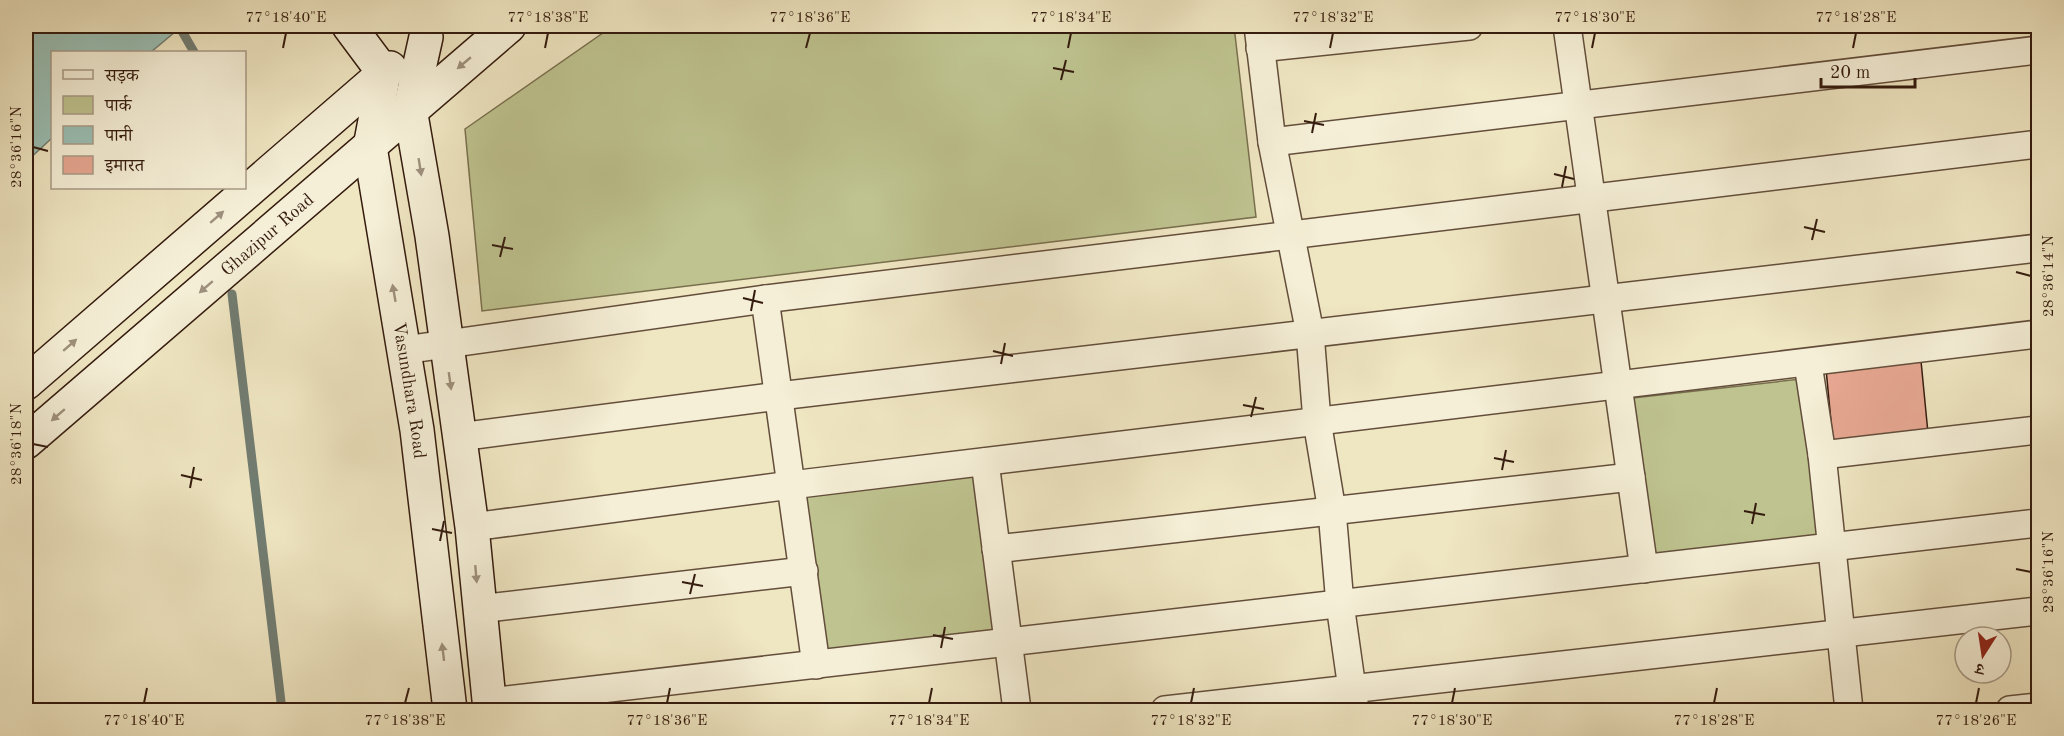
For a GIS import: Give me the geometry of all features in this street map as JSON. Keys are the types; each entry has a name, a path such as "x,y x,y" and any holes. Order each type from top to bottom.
{"street":[{"path":"349,26 384,73"},
{"name":"Ghazipur Road","path":"26,442 509,26"},
{"path":"1353,700 1340,604 1332,511 1317,421 1310,333 1272,142 1259,37 1469,26"},
{"path":"1568,26 1590,198 1644,568"},
{"path":"26,383 384,73 427,29"},
{"path":"427,29 410,109 432,236 472,527 489,706 816,665 2038,523"},
{"path":"1272,142 2038,50"},
{"name":"Vasundhara Road","path":"384,73 369,147 417,429 450,711"},
{"path":"404,350 765,298 2038,144"},
{"path":"459,437 779,396 2038,248"},
{"path":"765,298 816,665"},
{"path":"472,527 791,485 1808,364 2038,334"},
{"path":"1808,364 1822,455 1849,711"},
{"path":"1822,455 2038,430"},
{"path":"985,462 1017,711"},
{"path":"996,549 1630,477"},
{"path":"479,609 804,571"},
{"path":"1166,711 1353,700 1841,633 2038,611"},
{"path":"2010,711 2038,707"}],"green space":[{"path":"613,26 1234,26 1256,217 482,311 465,129"},
{"path":"1810,378 1828,540 1645,562 1624,399"},
{"path":"983,471 1000,633 817,654 796,491"}],"water":[{"path":"26,26 182,26 152,51 51,51 51,139 26,162"}],"building":[{"path":"1921,361 1928,433 1833,442 1826,369"}],"waterway":[{"path":"179,26 193,51"},
{"path":"232,294 282,710"}]}
